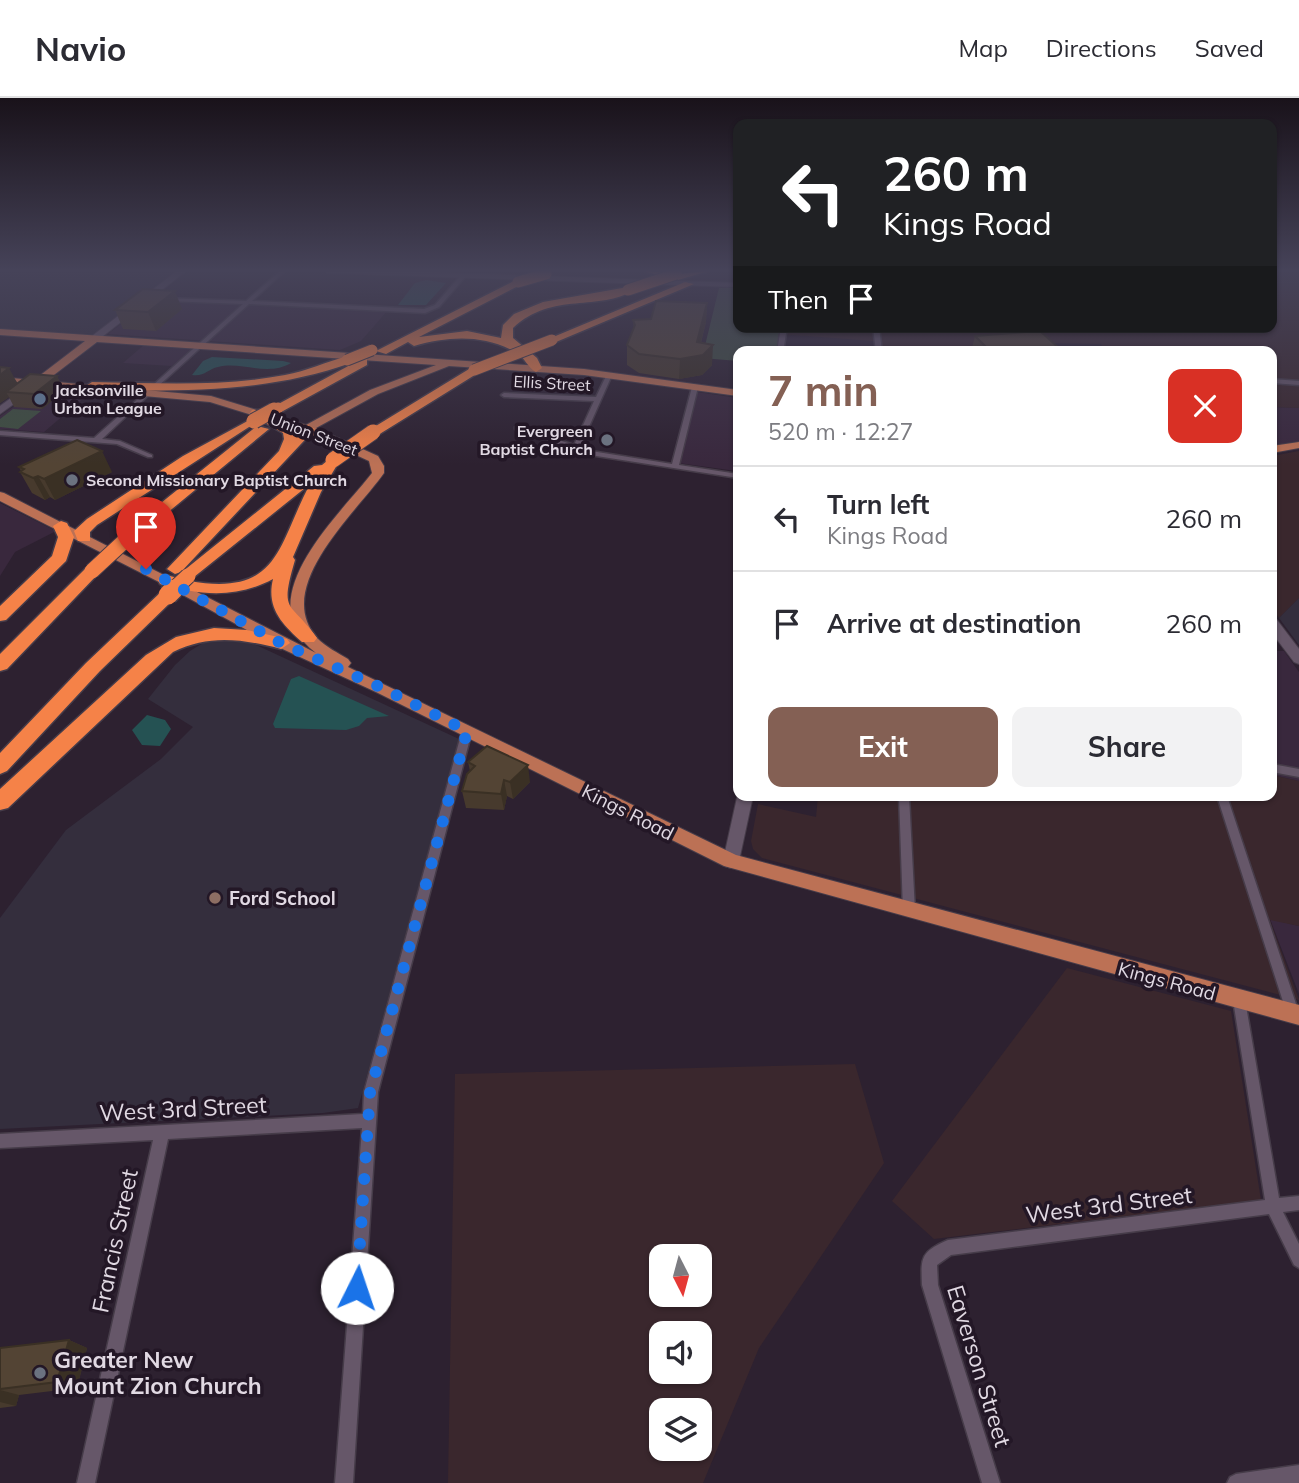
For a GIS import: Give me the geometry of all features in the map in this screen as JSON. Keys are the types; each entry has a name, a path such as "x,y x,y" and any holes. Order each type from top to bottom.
{"highway":[{"path":"283,409 409,336"},
{"path":"92,386 152,389 260,383 306,375 347,360 375,355 419,340 447,336"},
{"path":"475,336 489,337 519,351"},
{"path":"507,336 508,341 533,361 536,368"},
{"path":"171,582 373,432 470,370 549,336"},
{"path":"85,538 82,531 92,522 177,465 283,409 375,355"},
{"path":"259,420 289,431 291,439 285,450"},
{"path":"0,665 92,571 259,420"},
{"path":"0,766 171,582 285,450 309,429"},
{"path":"308,638 283,615 277,601 279,584 312,490 332,460"},
{"path":"0,615 62,555 66,537 61,526"},
{"path":"171,582 202,590 242,587 271,573 291,547"},
{"path":"0,802 152,659 173,644 191,637 219,632 281,643"}],"main road":[{"path":"58,336 202,345 470,370 536,368 733,392"},
{"path":"38,382 95,338"},
{"path":"309,429 339,411 420,373 449,365 470,370"},
{"path":"0,380 92,386"},
{"name":"Union Street","path":"152,389 211,399 259,420 309,429 376,461 379,469 300,579 296,599 308,638"},
{"path":"1277,449 1299,445"},
{"name":"Kings Road","path":"0,496 171,582 281,643 382,688 731,862 1296,1015"},
{"path":"308,638 382,688"}],"street":[{"path":"96,440 212,336"},
{"path":"577,447 609,375"},
{"path":"1277,381 1299,383"},
{"path":"0,411 38,382"},
{"path":"675,466 695,387"},
{"name":"Ellis Street","path":"504,395 599,399"},
{"path":"517,428 590,453 733,475"},
{"path":"0,433 118,442 150,456"},
{"path":"1277,630 1299,659"},
{"path":"344,1483 367,1121 379,1054 467,731"},
{"path":"1277,769 1299,774"},
{"path":"731,862 744,801"},
{"path":"904,801 909,911"},
{"path":"1224,801 1296,1015"},
{"path":"1239,1000 1273,1207 1299,1260"},
{"name":"West 3rd Street","path":"0,1141 367,1121"},
{"name":"Francis Street","path":"86,1483 162,1132"},
{"name":"West 3rd Street","path":"929,1261 948,1248 1299,1203"},
{"name":"Eaverson Street","path":"929,1261 930,1285 991,1483"},
{"path":"1236,1483 1299,1474"}],"shaded area":[{"path":"132,336 366,336 361,341 340,350"},
{"path":"707,336 780,336 778,346 733,346 733,361 702,358"},
{"path":"802,336 1022,336 1032,346 875,346 874,341"},
{"path":"1035,336 1299,336 1299,408 1277,407 1277,346 1102,346 1042,343"},
{"path":"145,344 194,347 172,366 123,363"},
{"path":"212,357 291,363 273,369 227,366 192,375 203,361"},
{"path":"43,387 93,390 44,432 0,429 0,416"},
{"path":"690,391 733,397 733,471 671,462"},
{"path":"1277,407 1299,408 1299,441 1277,445"},
{"path":"13,409 41,411 18,429 0,427 0,419"},
{"path":"1299,451 1299,598 1279,618 1277,615 1277,455"},
{"path":"0,503 56,531 15,552 0,576"},
{"path":"1299,598 1299,645 1279,618"},
{"name":"Ford School","path":"216,635 241,638 459,739 358,1108 323,1113 0,1129 0,918 66,830 161,759 193,727 148,699 175,665 190,651"},
{"path":"1277,651 1284,651 1299,672 1299,781 1277,776"},
{"path":"299,676 389,716 367,718 359,726 346,730 275,728 273,724 291,679"},
{"path":"147,715 165,720 171,729 160,746 142,745 132,730"},
{"path":"1277,776 1299,781 1299,926 1270,920 1299,1000 762,858 753,849 751,841 758,804 816,817 818,801 1277,801"},
{"path":"1270,919 1299,926 1299,994"},
{"path":"1067,968 1231,1011 1261,1200 934,1239 892,1201"},
{"path":"855,1064 884,1163 759,1348 703,1483 448,1483 455,1074"}],"building":[{"path":"631,336 699,336 697,342 713,345 703,355 680,359 639,354 627,345"},
{"path":"975,336 1045,336 1057,346 985,346"},
{"path":"0,367 9,368 0,375"},
{"path":"30,374 57,376 34,394 6,392"},
{"path":"77,440 102,451 44,479 38,476 33,478 20,472 24,469 19,467"},
{"path":"487,746 528,765 510,782 504,780 501,794 462,791 467,774 475,766 468,762"},
{"path":"69,1340 57,1382 0,1389 0,1348"}],"place":[{"name":"Jacksonville Urban League","path":"40,399"},
{"name":"Evergreen Baptist Church","path":"607,440"},
{"name":"Second Missionary Baptist Church","path":"72,480"},
{"name":"Ford School","path":"215,898"},
{"name":"Greater New Mount Zion Church","path":"40,1373"}],"route":[{"path":"146,569 281,643 382,688 467,731 370,1093 357,1288"}]}
